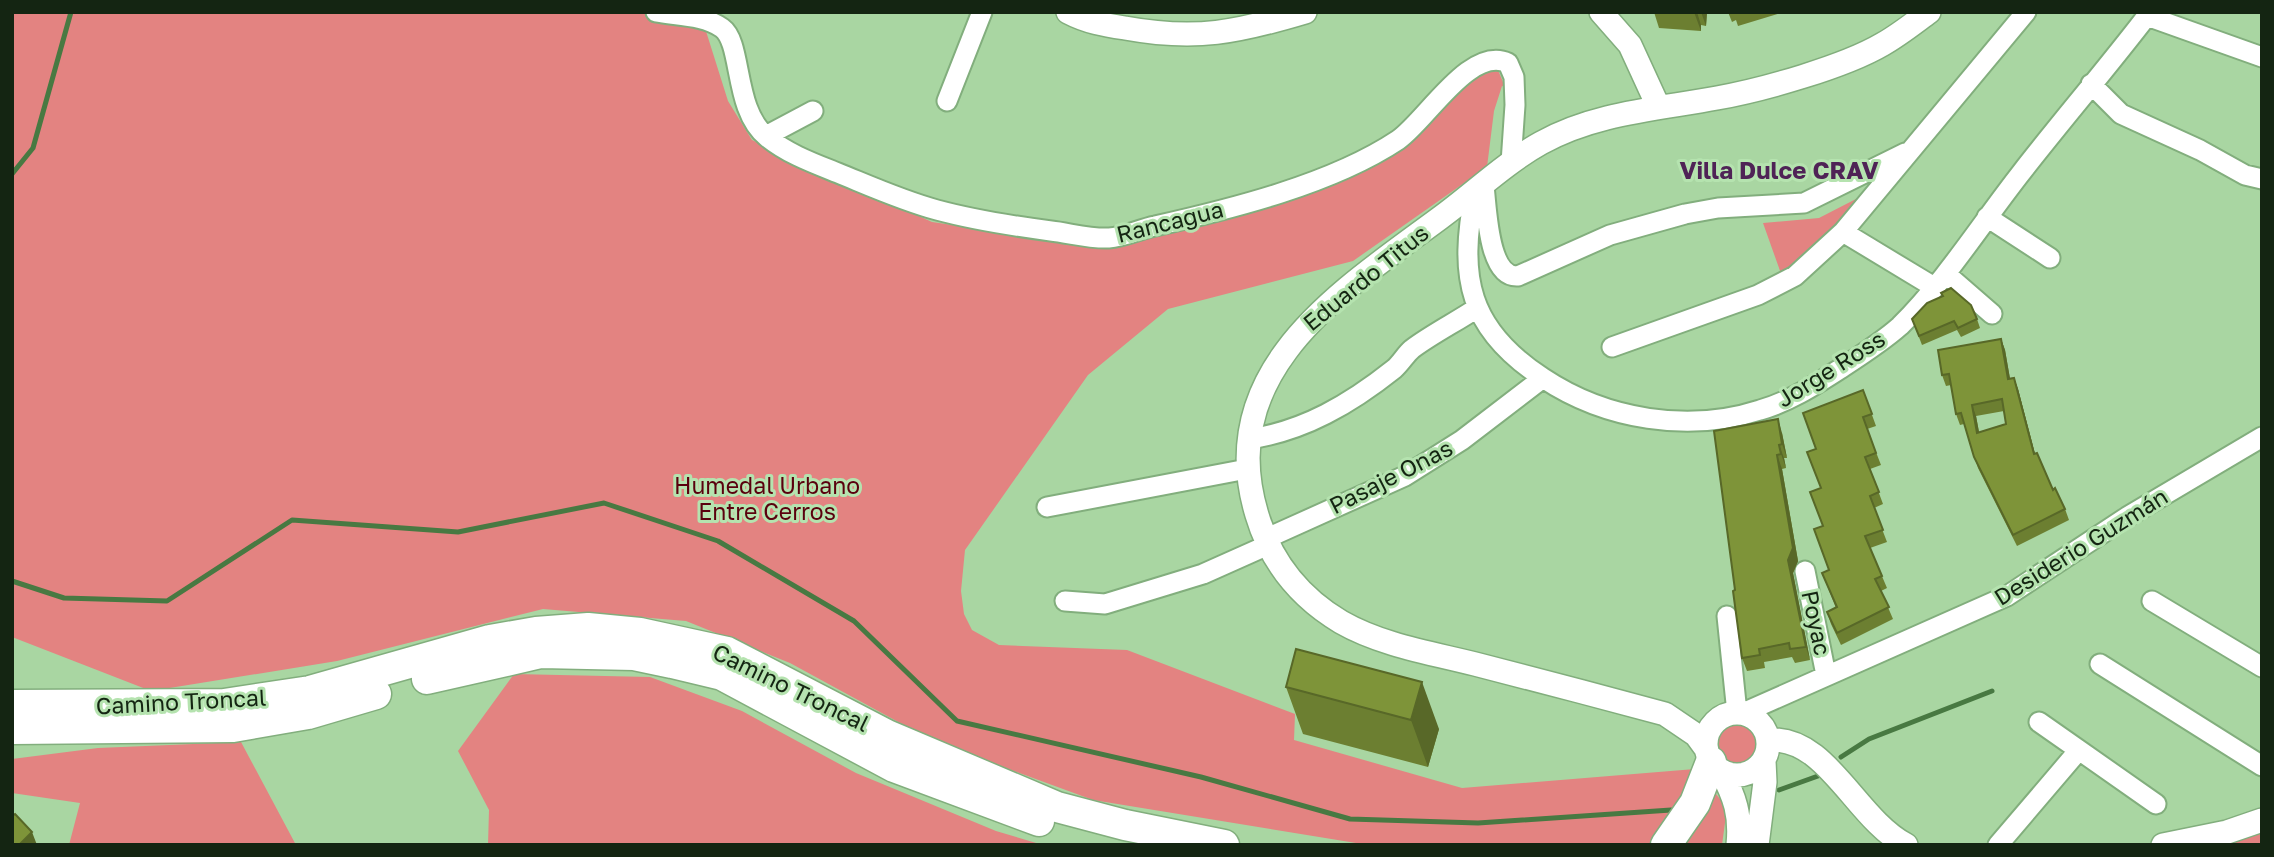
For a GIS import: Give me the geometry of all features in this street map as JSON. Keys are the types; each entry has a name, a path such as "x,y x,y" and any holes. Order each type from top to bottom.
{"main road":[{"name":"Camino Troncal","path":"12,705 224,704 310,691 490,640 536,632 588,628 640,634 727,652 887,735 1057,807 1125,825 1224,845"},
{"name":"Camino Troncal","path":"12,729 233,727 309,714 437,676 541,653 634,655 722,675 894,767 1059,828 1123,845"},
{"path":"1666,845 1695,803 1713,761"}],"street":[{"name":"Rancagua","path":"656,12 704,20 726,31 733,47 742,98 755,123 766,136 792,154 937,211 1014,226 1110,238 1254,201 1318,178 1405,136 1471,68 1486,60 1499,58 1508,63 1514,78 1511,163"},
{"path":"947,101 982,12"},
{"path":"1068,12 1095,23 1156,34 1189,36 1216,35 1305,12"},
{"path":"1601,12 1630,45 1658,106"},
{"name":"Eduardo Titus","path":"1906,845 1873,822 1836,776 1796,743 1749,727 1665,714 1411,648 1358,630 1321,608 1293,584 1267,542 1250,493 1247,469 1249,439 1257,401 1273,365 1304,326 1408,242 1542,142 1590,123 1658,106 1719,98 1831,67 1881,46 1929,12"},
{"path":"1612,347 1758,295 1795,276 1843,232 2026,12"},
{"path":"2148,14 2262,57"},
{"name":"Jorge Ross","path":"1479,189 1467,233 1468,282 1477,308 1491,334 1510,354 1578,399 1640,416 1710,422 1732,418 1786,400 1859,357 1899,326 1940,280 2091,83 2148,14"},
{"path":"2091,83 2121,114 2200,150 2245,175 2262,179"},
{"path":"766,136 813,111"},
{"path":"1479,189 1494,256 1500,271 1510,277 1518,276 1610,234 1685,214 1718,208 1804,203 1915,147"},
{"path":"1987,217 2050,258"},
{"path":"1843,232 1940,280 1992,314"},
{"path":"1249,439 1274,436 1306,425 1344,406 1395,368 1412,350 1477,308"},
{"name":"Pasaje Onas","path":"1065,601 1105,604 1202,574 1405,476 1462,440 1543,378"},
{"name":"Desiderio Guzmán","path":"1749,727 1779,695 2007,596 2127,517 2262,437"},
{"path":"1047,507 1247,469"},
{"name":"Poyac","path":"1805,571 1826,675"},
{"path":"2152,601 2262,667"},
{"path":"1727,616 1749,727 1765,782 1757,845"},
{"path":"2100,664 2262,766"},
{"name":"Eduardo Titus","path":"1665,714 1688,728 1735,797 1739,811 1738,845"},
{"path":"2039,722 2156,804"},
{"path":"1713,725 1749,727 1745,775 1713,761 1707,737 1713,725"},
{"path":"1998,845 2080,750"},
{"path":"2163,845 2227,832 2262,820"}],"green space":[{"name":"Humedal Urbano Entre Cerros","path":"12,12 638,12 705,28 728,101 752,140 932,222 1105,247 1400,143 1459,85 1488,67 1498,70 1505,87 1502,86 1494,111 1487,167 1353,261 1168,309 1088,375 965,550 961,591 964,614 972,630 999,645 1127,650 1295,714 1294,740 1462,788 1695,769 1667,827 1648,845 1356,843 1093,800 935,742 790,663 686,621 543,609 337,661 151,691 12,637"},
{"path":"1889,182 1784,282 1763,223 1819,218"},
{"path":"514,674 650,677 742,711 856,773 996,831 1043,845 488,845 489,810 458,751"},
{"path":"1737,723 1745,724 1751,729 1756,735 1756,751 1751,757 1745,762 1737,763 1729,762 1723,757 1718,751 1717,743 1718,735 1723,729 1729,724"},
{"path":"241,742 296,845 69,845 80,803 12,793 12,759 98,748"},
{"path":"1709,785 1727,808 1722,845 1673,845"},
{"path":"2262,828 2262,845 2207,845"}],"building":[{"path":"1951,288 1971,305 1977,319 1958,328 1954,321 1919,336 1912,319 1927,303 1943,296 1941,293"},
{"path":"2001,339 2008,379 2014,378 2034,454 2037,453 2053,490 2055,488 2065,509 2013,535 1974,457 1961,413 1956,414 1949,374 1942,375 1938,350","holes":["2002,399 2006,424 1977,433 1972,405"]},
{"path":"1863,390 1872,414 1863,417 1876,453 1865,457 1879,492 1870,496 1883,530 1865,536 1882,576 1875,579 1889,607 1837,633 1827,612 1837,607 1822,573 1829,570 1814,529 1823,526 1810,492 1821,488 1807,452 1816,449 1803,413"},
{"path":"1778,419 1782,444 1779,445 1781,454 1777,455 1793,548 1788,560 1806,647 1790,649 1789,643 1759,649 1760,655 1742,658 1714,431"},
{"path":"1296,649 1422,682 1411,720 1286,687"},
{"path":"15,814 32,832 19,845 12,845 12,816"}],"waterway":[{"path":"12,174 33,148 71,12"},
{"path":"12,581 64,598 167,601 292,520 458,532 604,503 718,541 854,621 957,721 1201,777 1350,819 1478,823 1671,810"},
{"path":"1841,757 1869,739 1992,691"},
{"path":"1779,790 1818,776"}],"district":[{"name":"Villa Dulce CRAV","path":"1779,171"}]}
